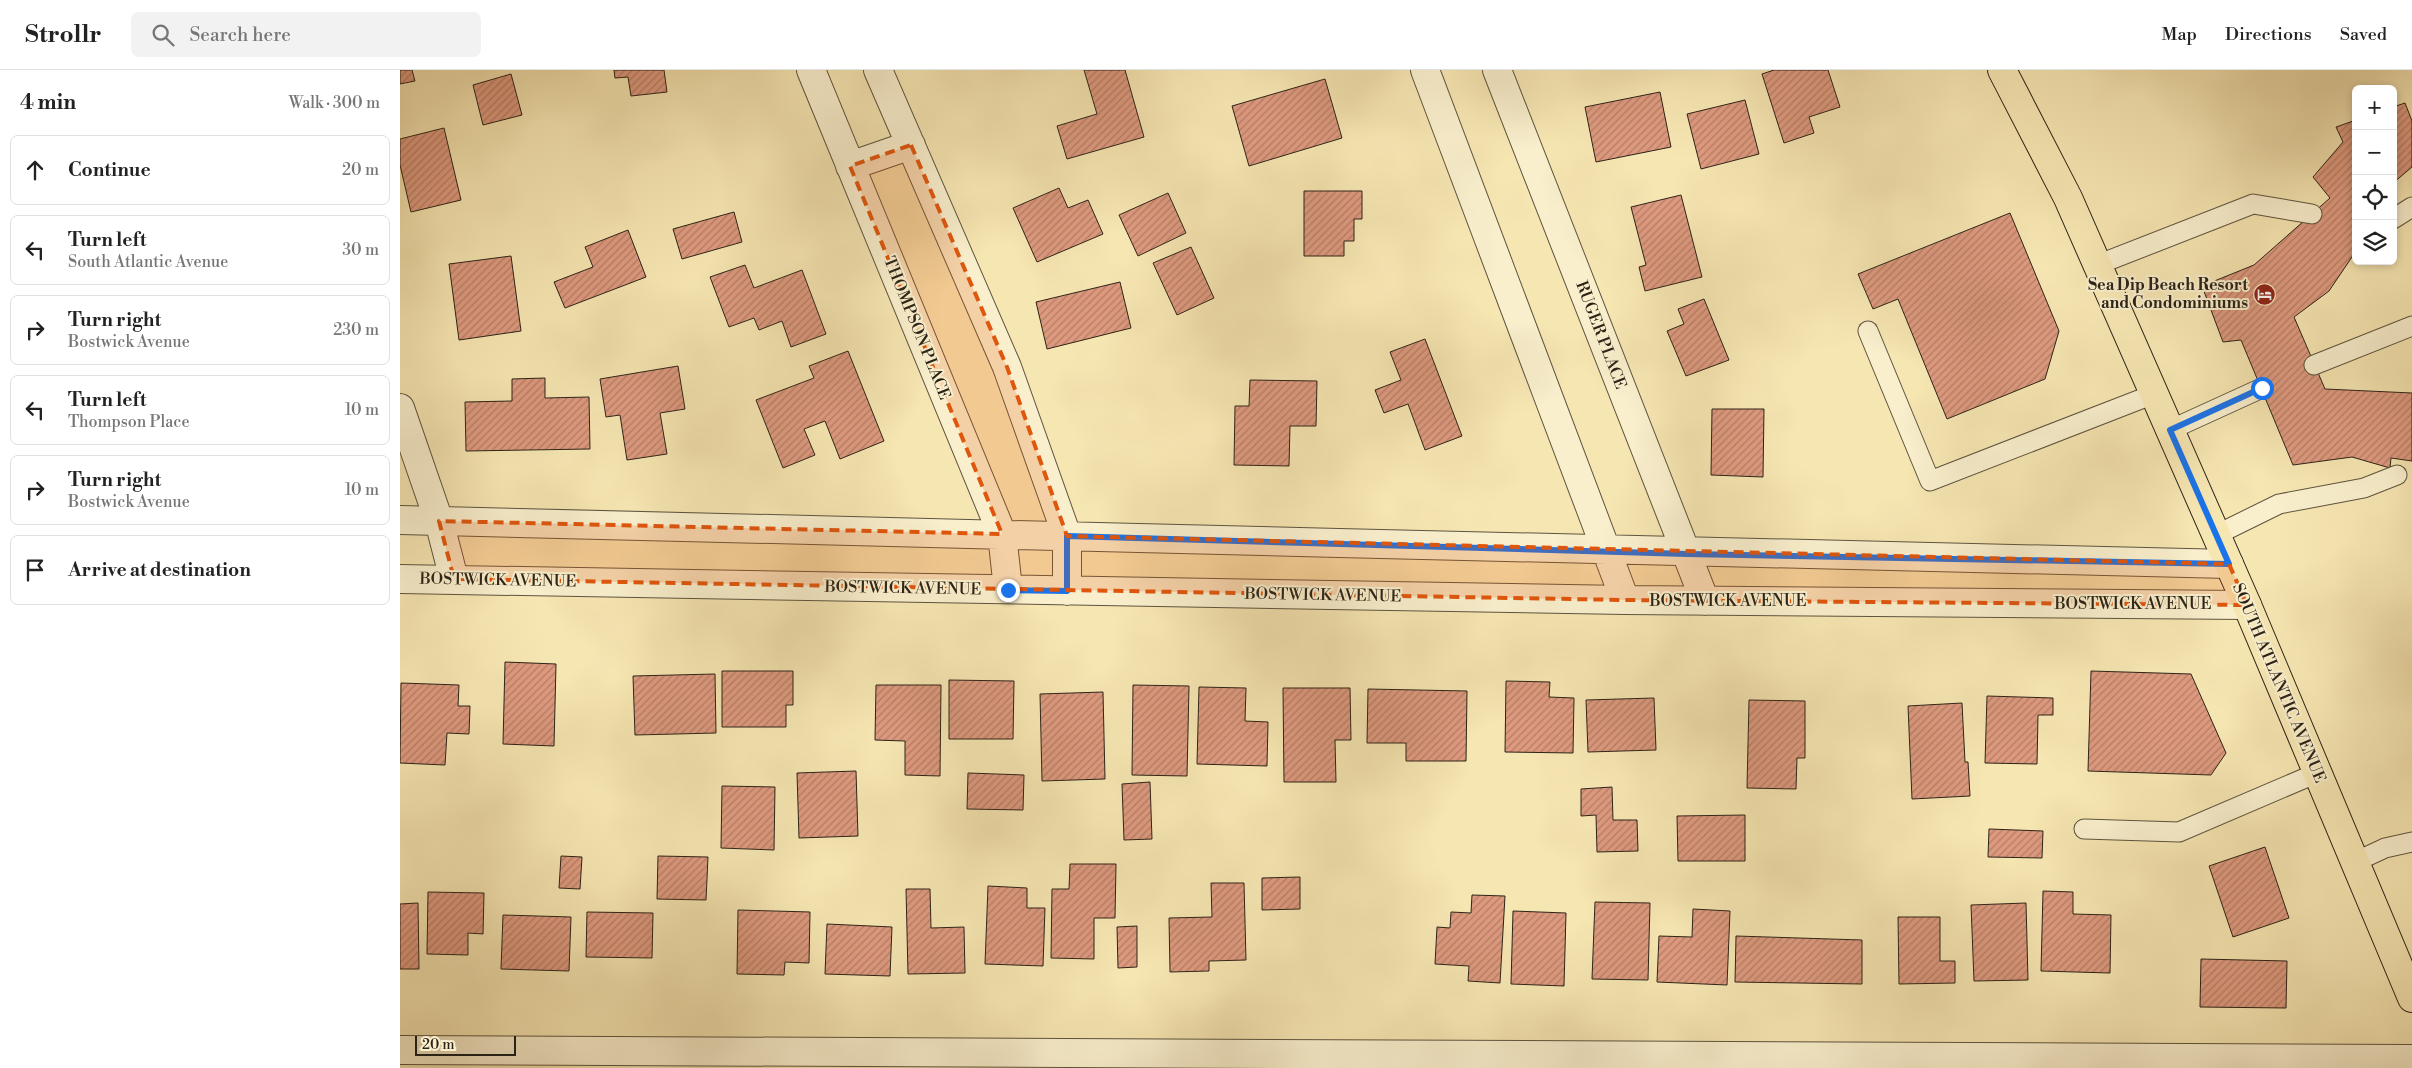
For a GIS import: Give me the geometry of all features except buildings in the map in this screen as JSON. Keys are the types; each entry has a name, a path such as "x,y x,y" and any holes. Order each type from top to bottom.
{"main road":[{"name":"SOUTH ATLANTIC AVENUE","path":"2002,70 2068,198 2229,564 2412,998"}],"street":[{"name":"THOMPSON PLACE","path":"811,70 1002,534 1008,590"},
{"path":"878,70 1007,368 1067,536 1067,591"},
{"path":"1425,70 1626,600"},
{"name":"RUGER PLACE","path":"1496,70 1705,601"},
{"path":"850,166 911,145"},
{"path":"400,408 439,521 454,579"},
{"path":"400,520 1002,534 1606,550 1687,554 2229,564"},
{"name":"BOSTWICK AVENUE","path":"402,574 454,579 1067,591 1705,601 2246,605"},
{"path":"400,1050 2412,1059"}],"lane":[{"path":"2097,265 2253,204 2312,214"},
{"path":"2397,216 2412,207"},
{"path":"2314,365 2412,326"},
{"path":"1868,331 1930,481 2154,394"},
{"path":"2170,430 2262,388"},
{"path":"2216,535 2279,504 2364,488 2397,475"},
{"path":"2084,829 2179,832 2317,773"},
{"path":"2355,862 2385,848 2412,842"}],"highlighted area":[{"path":"911,145 1007,367 1067,536 2229,564 2247,605 1625,600 454,579 439,521 1002,534 850,166"}],"place":[{"name":"Sea Dip Beach Resort and Condominiums","path":"2264,294"}],"route":[{"path":"1008,590 1067,591 1067,536 1606,550 1687,554 2229,564 2170,430 2262,388"}]}
